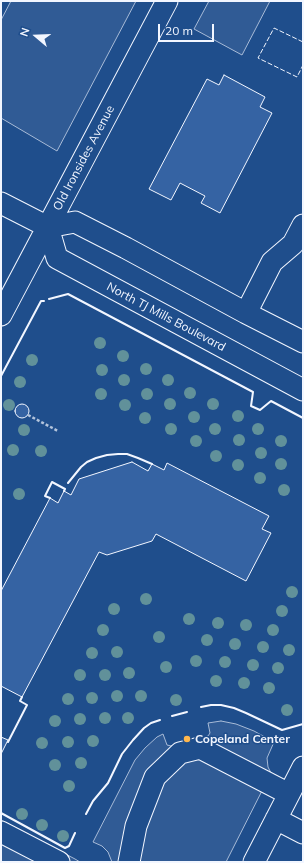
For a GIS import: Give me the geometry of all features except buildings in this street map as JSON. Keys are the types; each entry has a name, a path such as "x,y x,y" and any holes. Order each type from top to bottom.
{"street":[{"name":"Old Ironsides Avenue","path":"1,315 167,1"},
{"path":"1,203 48,227 75,222 303,342"},
{"path":"246,313 272,262 293,244 303,225"},
{"name":"North TJ Mills Boulevard","path":"48,227 57,258 303,390"},
{"path":"129,862 136,826 156,777 180,753 200,748 289,794"},
{"path":"254,862 303,767"},
{"path":"276,819 303,833"},
{"path":"1,832 59,862"}],"path":[{"path":"28,415 58,431"}],"shaded area":[{"path":"11,1 136,1 57,151 1,118 1,20"},
{"path":"209,1 270,1 242,55 194,29"},
{"path":"221,721 236,724 254,731 274,742 267,758 268,767 271,773 226,862 112,862 108,852 102,846 93,842 135,760 145,748 157,737 163,734 167,745 171,746 208,736 210,733 208,723"},
{"path":"1,820 75,859 80,862 1,862"}],"fence":[{"path":"303,42 274,28 258,58 297,77 303,65"}],"wall":[{"path":"49,299 68,294 253,392 251,406 260,410 271,401 303,418"},
{"path":"1,376 41,301 44,301"},
{"path":"68,483 87,462 107,455 127,454 152,464"},
{"path":"50,498 45,496 52,482 65,489 64,491"},
{"path":"8,742 27,705 20,701 22,697"},
{"path":"201,707 221,705 234,708 282,730 303,724"},
{"path":"172,716 187,712"},
{"path":"86,814 93,801 108,783 122,754 133,740 144,728 151,723 160,720"},
{"path":"1,813 65,848 69,846 75,833"}],"place":[{"name":"Copeland Center","path":"187,739"}]}
